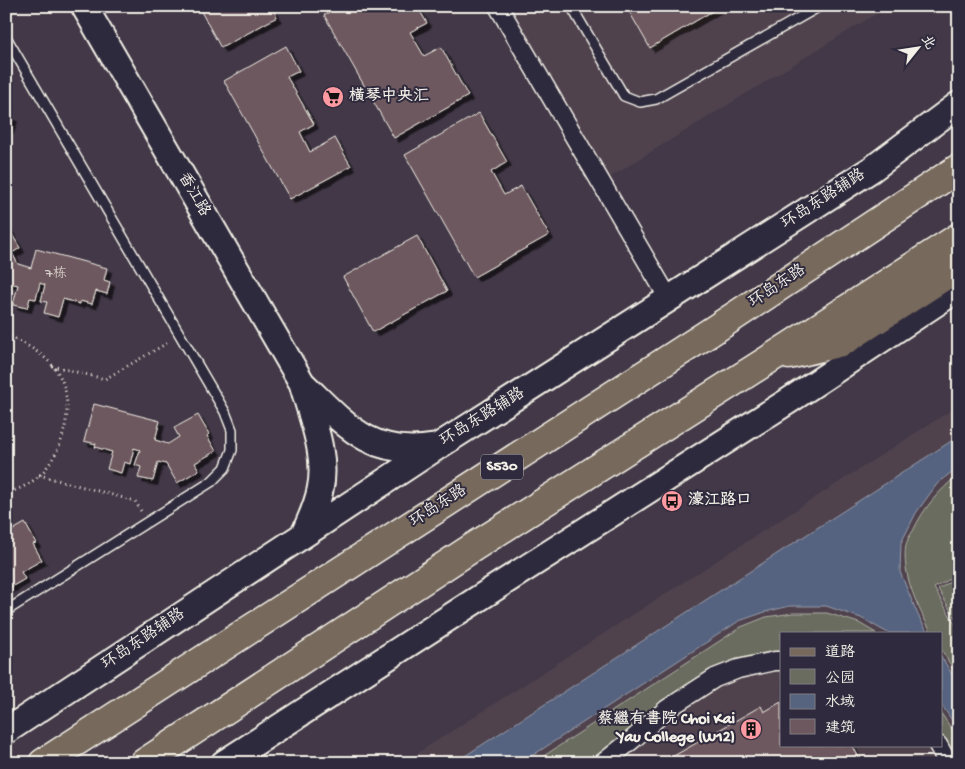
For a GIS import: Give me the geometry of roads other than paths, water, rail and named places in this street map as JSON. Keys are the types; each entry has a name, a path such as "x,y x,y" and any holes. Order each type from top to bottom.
{"main road":[{"name":"香江路","path":"84,6 302,383"},
{"name":"环岛东路辅路","path":"6,731 436,447 872,169 959,104"},
{"path":"872,169 959,124"},
{"name":"环岛东路","path":"43,763 712,331 959,168"},
{"path":"144,763 475,546 959,237"},
{"path":"768,360 842,342 946,275 959,270"},
{"path":"224,763 790,400 959,288"},
{"path":"302,383 347,426 374,442 389,447 405,449 436,447"},
{"path":"302,383 318,440 322,472 317,504 304,534"}],"street":[{"path":"498,6 669,299"},
{"path":"603,763 667,708 715,678 738,669 780,661"},
{"path":"939,746 948,763"}],"lane":[{"path":"571,6 624,96 640,102 656,99 820,6"},
{"path":"6,37 225,412 232,430 232,450 225,468 211,482 6,611"}],"water":[{"path":"959,436 959,466 937,484 916,513 901,543 900,572 918,615 927,632 886,632 861,618 826,606 790,606 765,612 739,621 521,763 454,763"},
{"path":"942,658 959,686 959,731 942,706"}],"place":[{"name":"横琴中央汇","path":"333,97"},
{"name":"濠江路口","path":"672,501"},
{"name":"蔡繼有書院 Choi Kai Yau College (W12)","path":"751,729"}]}
